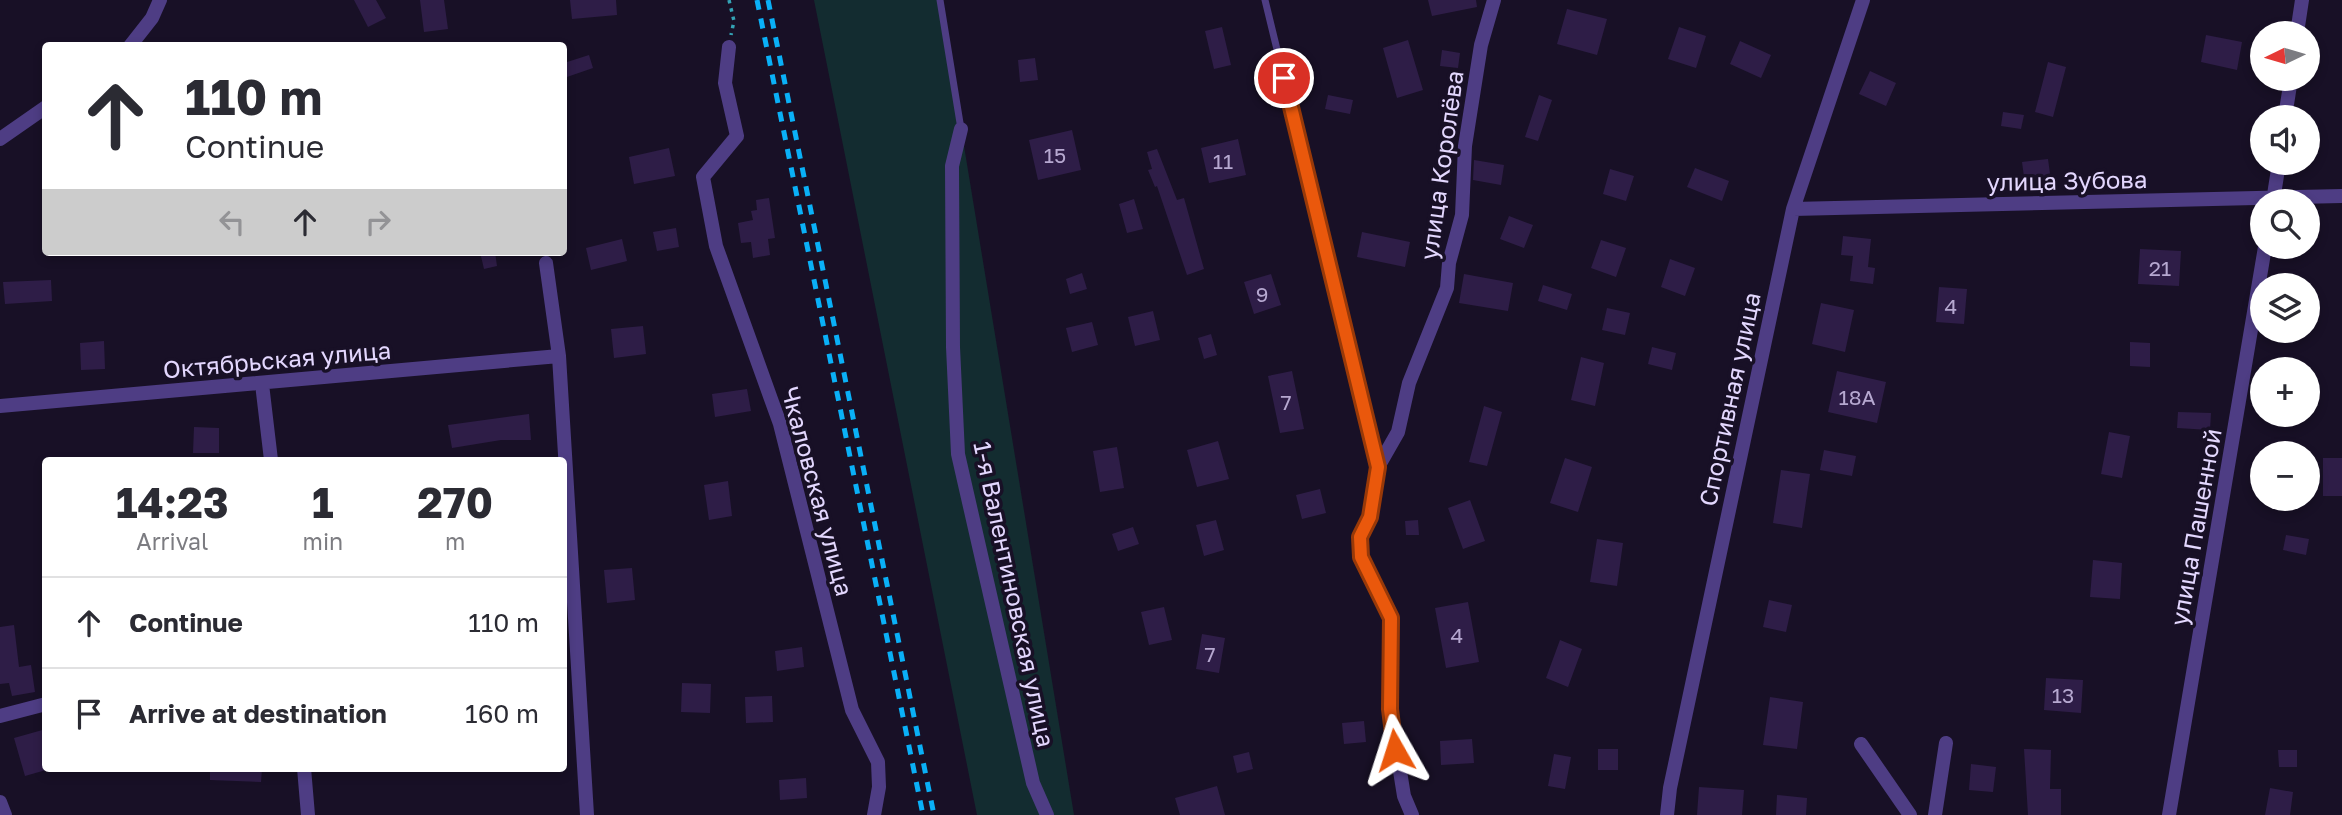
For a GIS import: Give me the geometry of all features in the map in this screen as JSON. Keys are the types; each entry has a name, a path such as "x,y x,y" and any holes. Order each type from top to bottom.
{"street":[{"path":"133,42 152,18 160,0"},
{"name":"улица Королёва","path":"1412,815 1404,796 1392,723 1391,618 1361,557 1360,537 1370,517 1378,467 1398,432 1409,383 1447,288 1449,264 1462,215 1465,146 1481,45 1494,0"},
{"name":"Спортивная улица","path":"1667,815 1670,788 1793,209 1863,0"},
{"path":"2299,21 2302,0"},
{"name":"Чкаловская улица","path":"729,47 725,83 737,136 703,177 716,246 780,424 852,710 878,762 879,787 874,815"},
{"path":"0,139 42,110"},
{"name":"1-я Валентиновская улица","path":"961,129 952,166 953,347 958,454 1033,783 1047,815"},
{"name":"улица Зубова","path":"2320,197 2342,196"},
{"name":"улица Зубова","path":"1793,209 2250,200"},
{"name":"улица Пашенной","path":"2169,815 2263,259"},
{"path":"546,263 559,356 565,457"},
{"name":"Октябрьская улица","path":"0,406 559,356"},
{"path":"262,384 271,457"},
{"path":"567,487 587,815"},
{"path":"0,716 42,705"},
{"path":"1935,815 1946,743"},
{"path":"1861,744 1910,815"},
{"path":"304,772 308,815"},
{"path":"0,802 5,815"}],"lane":[{"path":"940,0 961,129"},
{"path":"1265,0 1378,467"}],"path":[{"path":"729,0 734,21 729,47"}],"green space":[{"path":"814,0 940,0 1074,815 977,815"}],"building":[{"path":"354,0 376,0 386,18 368,27"},
{"path":"420,0 444,0 448,29 424,32"},
{"path":"570,0 616,0 617,15 572,19"},
{"path":"1428,0 1476,0 1477,7 1432,16"},
{"path":"1567,9 1607,19 1597,55 1557,44"},
{"path":"1222,27 1231,65 1214,69 1205,31"},
{"path":"1679,27 1706,36 1696,68 1668,59"},
{"path":"2206,35 2242,42 2237,70 2201,62"},
{"path":"1408,40 1423,90 1397,98 1383,48"},
{"path":"1740,41 1771,55 1761,78 1730,64"},
{"path":"1442,50 1460,53 1458,68 1440,66"},
{"path":"589,55 593,68 567,77 567,62"},
{"path":"1035,58 1038,80 1020,82 1018,60"},
{"path":"2048,62 2066,67 2053,117 2035,112"},
{"path":"1870,71 1896,83 1886,106 1859,94"},
{"path":"1328,95 1353,100 1350,114 1325,109"},
{"path":"1539,95 1552,100 1538,141 1525,137"},
{"path":"2003,112 2024,115 2021,129 2001,126"},
{"path":"1072,130 1081,170 1038,180 1029,140"},
{"path":"1238,139 1246,175 1209,183 1201,148"},
{"path":"669,148 675,176 634,184 629,157"},
{"path":"1157,149 1177,200 1184,198 1204,269 1187,275 1157,186 1155,187 1148,170 1152,169 1147,152"},
{"path":"2048,159 2051,181 2025,184 2022,162"},
{"path":"1474,160 1504,165 1501,185 1473,180"},
{"path":"1695,168 1729,181 1722,201 1687,187"},
{"path":"1610,169 1634,176 1626,201 1603,194"},
{"path":"769,198 775,238 768,239 770,255 753,258 751,242 741,243 738,223 753,220 751,211 757,210 756,200"},
{"path":"1134,199 1143,229 1127,233 1119,204"},
{"path":"1509,216 1533,225 1524,248 1500,239"},
{"path":"676,228 679,247 657,251 653,232"},
{"path":"1362,232 1410,242 1405,267 1357,257"},
{"path":"1843,236 1871,239 1868,267 1875,268 1873,284 1850,281 1853,256 1841,255"},
{"path":"622,239 627,261 591,270 586,248"},
{"path":"1601,240 1626,248 1616,277 1591,268"},
{"path":"2140,249 2181,251 2179,286 2138,284"},
{"path":"481,256 496,256 497,266 484,269"},
{"path":"1670,259 1695,268 1685,296 1661,287"},
{"path":"1082,273 1087,289 1070,294 1066,279"},
{"path":"1271,274 1281,305 1254,314 1244,282"},
{"path":"1464,274 1513,283 1508,311 1459,303"},
{"path":"51,280 52,301 5,304 3,282"},
{"path":"1543,285 1572,294 1567,310 1538,301"},
{"path":"1939,287 1967,289 1964,324 1936,322"},
{"path":"1821,303 1854,310 1845,352 1812,344"},
{"path":"1607,308 1630,313 1625,335 1602,330"},
{"path":"1153,311 1160,340 1135,346 1128,317"},
{"path":"1092,322 1098,345 1072,352 1066,328"},
{"path":"643,326 646,354 614,358 611,329"},
{"path":"1211,334 1217,355 1204,359 1198,338"},
{"path":"104,341 105,369 81,370 80,343"},
{"path":"2130,342 2150,343 2150,367 2130,366"},
{"path":"1652,347 1676,353 1672,370 1648,364"},
{"path":"1581,357 1604,363 1595,406 1571,400"},
{"path":"1292,371 1304,429 1280,433 1268,376"},
{"path":"1837,371 1886,382 1877,423 1828,412"},
{"path":"747,389 751,411 715,417 712,394"},
{"path":"1484,406 1502,412 1487,466 1469,462"},
{"path":"2178,412 2211,413 2210,430 2177,428"},
{"path":"529,414 531,440 501,440 452,448 448,425"},
{"path":"194,427 219,428 219,453 193,453"},
{"path":"2109,432 2130,436 2122,478 2101,474"},
{"path":"1218,441 1229,479 1197,487 1187,450"},
{"path":"1117,447 1124,488 1100,492 1093,451"},
{"path":"1824,450 1856,456 1852,476 1820,470"},
{"path":"1565,458 1592,467 1578,512 1550,503"},
{"path":"2323,458 2342,458 2342,496 2323,496"},
{"path":"1781,470 1810,474 1802,528 1773,523"},
{"path":"728,481 732,516 709,520 704,485"},
{"path":"1320,489 1326,513 1302,519 1296,495"},
{"path":"1470,500 1485,541 1463,549 1448,508"},
{"path":"1216,520 1224,550 1204,556 1196,525"},
{"path":"1418,520 1419,535 1406,535 1405,521"},
{"path":"1133,527 1139,544 1118,551 1112,534"},
{"path":"2286,535 2309,539 2306,555 2283,550"},
{"path":"1597,539 1623,543 1617,586 1590,582"},
{"path":"2093,560 2122,563 2120,599 2090,597"},
{"path":"632,568 635,600 607,603 604,570"},
{"path":"1769,600 1792,605 1786,632 1763,627"},
{"path":"1468,602 1479,662 1446,668 1435,608"},
{"path":"1164,607 1172,640 1149,645 1141,612"},
{"path":"14,625 19,667 31,665 35,692 12,696 9,683 0,684 0,627"},
{"path":"1202,634 1225,638 1219,673 1196,669"},
{"path":"1560,640 1582,649 1568,687 1546,678"},
{"path":"802,647 804,667 777,671 775,651"},
{"path":"2046,678 2083,680 2081,713 2044,710"},
{"path":"682,683 711,684 710,713 681,712"},
{"path":"772,696 773,722 746,723 745,697"},
{"path":"1770,697 1803,702 1797,749 1763,745"},
{"path":"1364,721 1366,742 1344,744 1342,723"},
{"path":"42,730 42,771 25,776 14,738"},
{"path":"1472,739 1474,763 1441,765 1440,741"},
{"path":"1598,749 1618,749 1618,770 1598,770"},
{"path":"2024,749 2051,750 2050,789 2061,789 2061,815 2028,815"},
{"path":"2278,750 2297,750 2297,767 2279,767"},
{"path":"1249,752 1253,769 1237,773 1233,756"},
{"path":"1554,754 1571,757 1565,789 1548,786"},
{"path":"1971,764 1996,767 1993,792 1969,790"},
{"path":"210,772 262,772 261,782 210,780"},
{"path":"806,778 807,798 780,800 779,780"},
{"path":"1217,786 1225,815 1180,815 1175,798"},
{"path":"1699,787 1744,790 1742,815 1697,815"},
{"path":"2270,788 2293,792 2290,815 2265,815"},
{"path":"1777,795 1807,798 1806,815 1776,815"}],"railway":[{"path":"757,0 923,815"},
{"path":"768,0 934,815"}],"route":[{"path":"1284,78 1378,467 1370,517 1360,537 1361,557 1391,618 1390,709 1395,750"}]}
